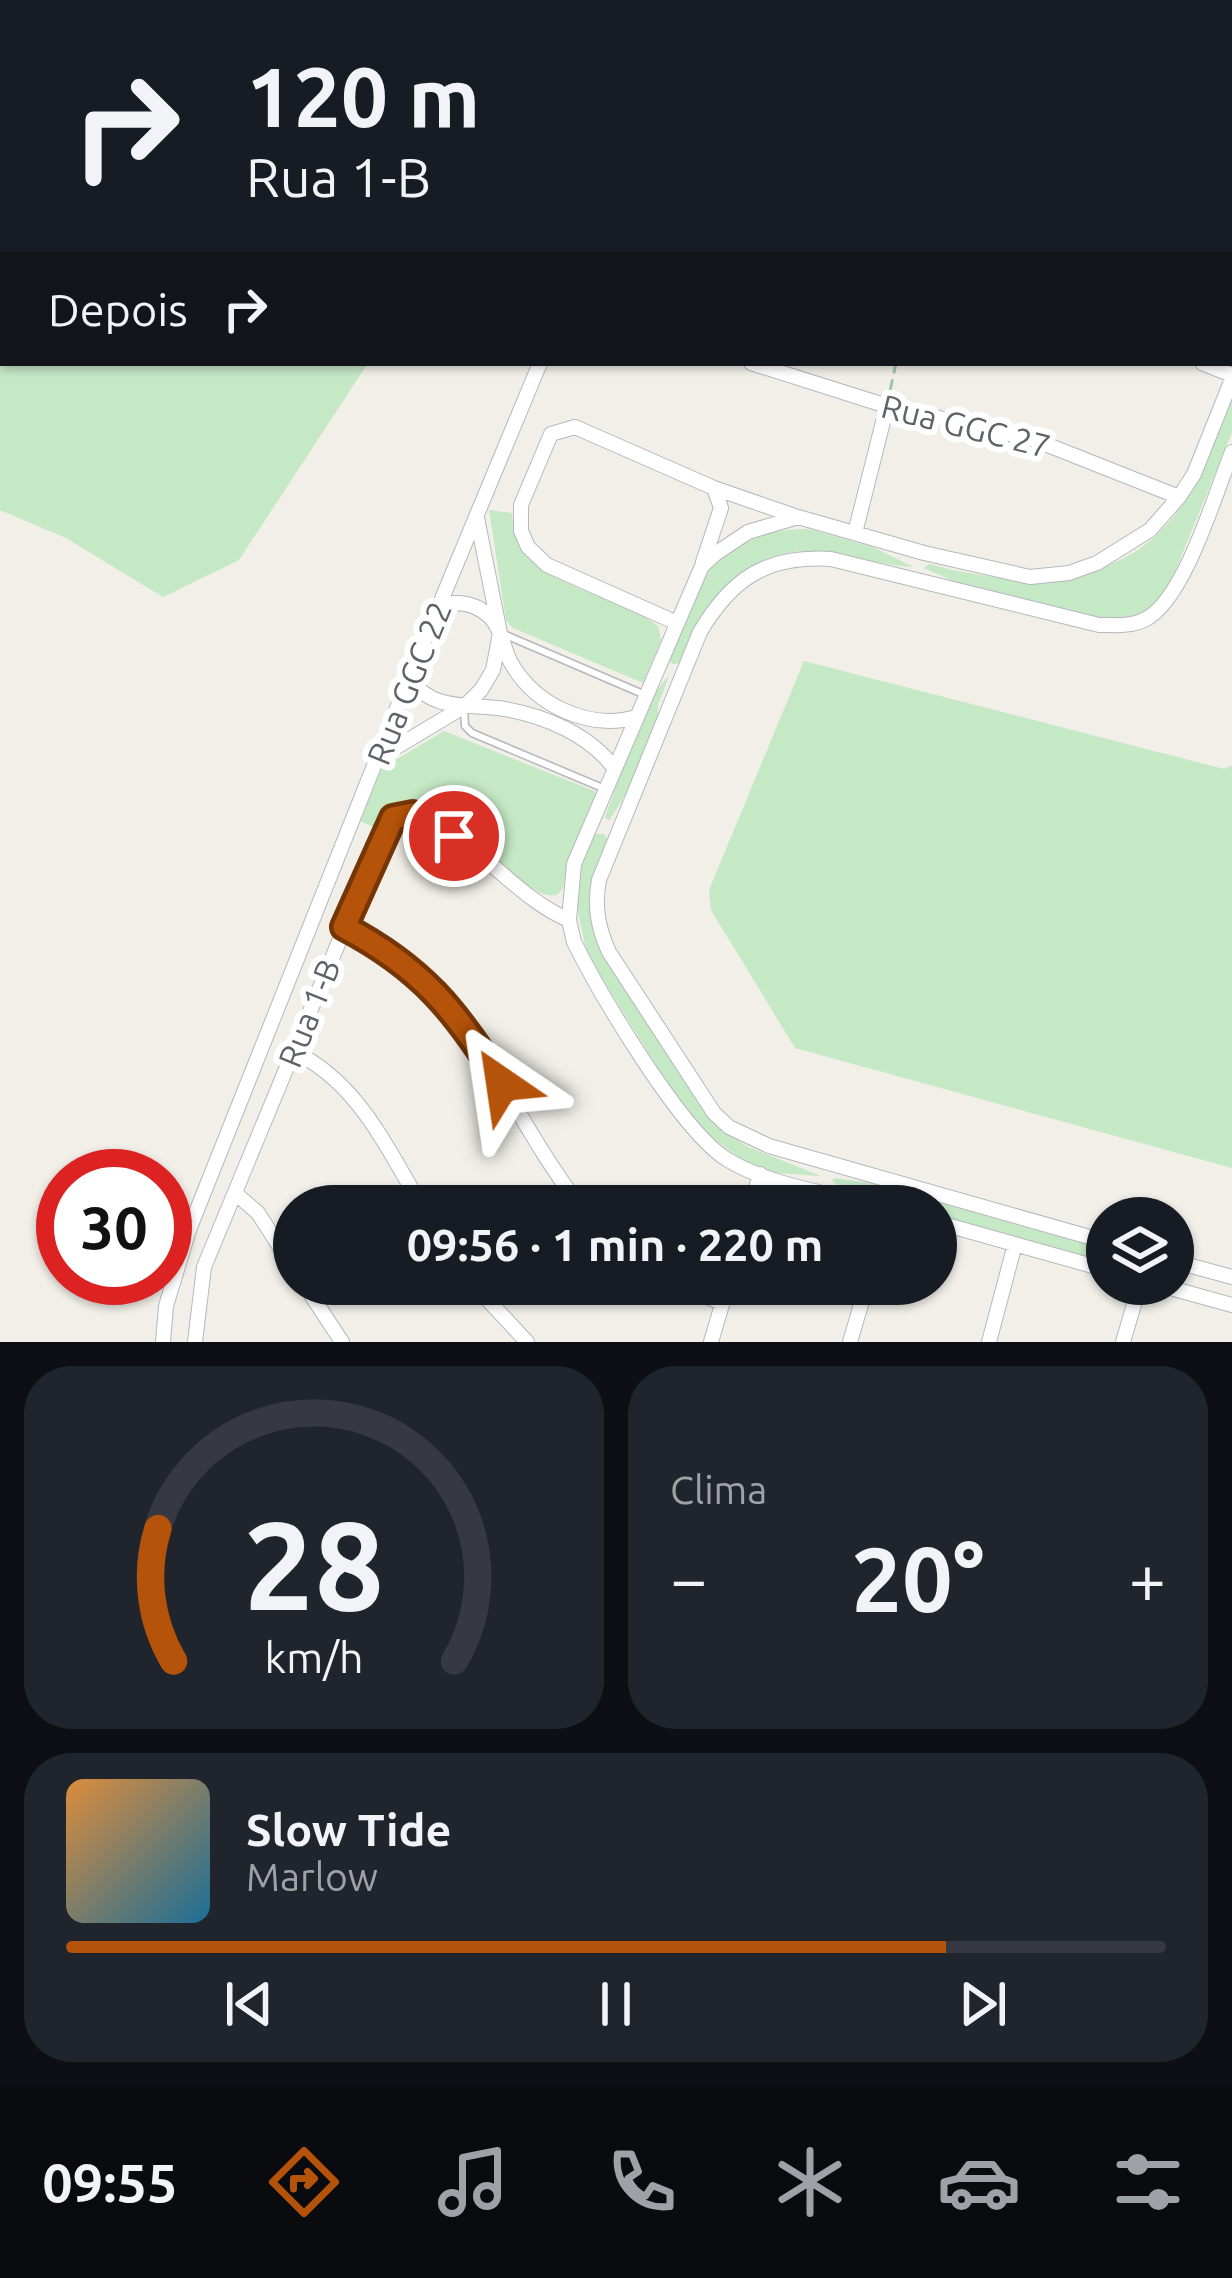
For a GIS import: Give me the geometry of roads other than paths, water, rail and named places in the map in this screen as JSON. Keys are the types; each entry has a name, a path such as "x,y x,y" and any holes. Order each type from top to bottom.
{"street":[{"name":"Rua GGC 22","path":"163,1342 166,1306 189,1229 539,366"},
{"name":"Rua GGC 27","path":"760,366 887,406 1035,440 1179,497"},
{"path":"677,623 540,560 521,531 521,505 548,439 575,427 714,488 798,517 924,554 1030,577 1069,572 1120,552 1150,530 1194,474 1232,377"},
{"path":"855,533 887,406"},
{"path":"1086,1236 746,1137 714,1113 609,952 600,933 596,896 681,678 716,606 730,590 772,564 805,557 831,559 1099,625 1129,625 1147,619 1168,601 1232,452"},
{"path":"714,488 722,508 702,566 574,864 569,920 586,968 679,1111 712,1148 760,1174 801,1185"},
{"path":"702,566 748,532 798,517"},
{"path":"477,518 500,633 518,673 546,700 595,721 637,717"},
{"path":"916,578 924,554"},
{"path":"440,605 463,603 478,608 500,633"},
{"path":"380,757 465,706 481,690 493,670 500,633"},
{"path":"657,668 681,678"},
{"path":"409,678 433,701 531,716 583,739 614,768"},
{"name":"Rua 1-B","path":"195,1342 205,1267 393,818 408,813 454,836 546,908 569,920"},
{"path":"594,819 620,830"},
{"path":"344,927 396,957 445,1000 567,1185"},
{"path":"293,1051 322,1065 351,1093 409,1185"},
{"path":"824,1185 829,1163"},
{"path":"757,1185 760,1174"},
{"path":"235,1193 258,1213 273,1236"},
{"path":"957,1228 1086,1264"},
{"path":"989,1342 1016,1244"},
{"path":"1194,1267 1232,1277"},
{"path":"1203,1297 1210,1272"},
{"path":"1194,1295 1232,1305"},
{"path":"318,1305 342,1342"},
{"path":"492,1305 526,1342"},
{"path":"711,1342 721,1305"},
{"path":"850,1342 861,1305"},
{"path":"1124,1342 1134,1305"}],"lane":[{"path":"500,633 646,695"},
{"path":"465,706 465,726 472,733 605,789"}]}
